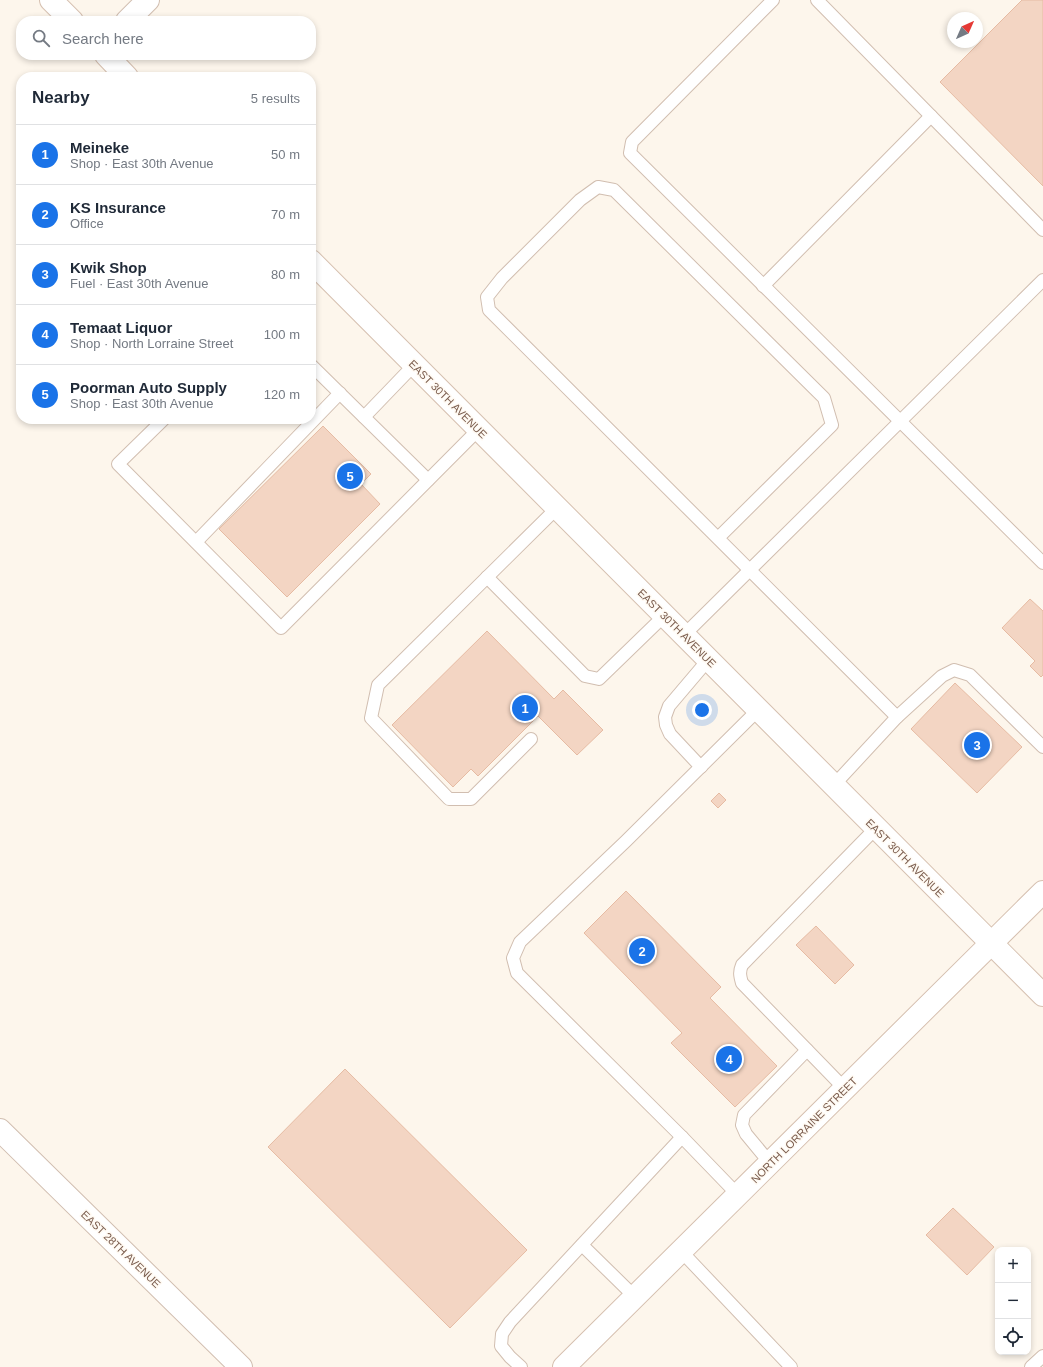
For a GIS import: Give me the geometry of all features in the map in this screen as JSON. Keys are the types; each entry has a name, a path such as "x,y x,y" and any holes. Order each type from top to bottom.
{"main road":[{"path":"51,0 67,16"},
{"path":"132,16 148,0"},
{"path":"111,60 123,72"},
{"name":"EAST 30TH AVENUE","path":"316,269 479,429 1043,995"},
{"name":"NORTH LORRAINE STREET","path":"564,1367 1043,892"},
{"name":"EAST 28TH AVENUE","path":"0,1130 241,1367"}],"lane":[{"path":"773,0 632,142 630,153 1043,563"},
{"path":"818,0 1043,230"},
{"path":"763,286 931,116"},
{"path":"718,538 832,425 824,398 614,190 598,187 580,200 502,278 487,297 489,310 897,717"},
{"path":"684,635 1043,280"},
{"path":"364,417 414,365"},
{"path":"316,370 428,480"},
{"path":"316,418 340,393"},
{"path":"159,424 118,464 281,628 479,429"},
{"path":"196,542 310,424"},
{"path":"532,739 471,799 449,799 371,718 378,685 557,508"},
{"path":"488,577 584,676 599,679 664,616"},
{"path":"701,767 670,734 666,725 665,717 669,706 708,660"},
{"path":"834,785 897,717 942,676 954,670 970,675 1043,747"},
{"path":"738,1195 682,1137 526,982 518,973 513,958 520,942 626,841 758,710"},
{"path":"844,1089 742,983 739,970 742,965 876,828"},
{"path":"770,1163 746,1134 742,1125 744,1115 807,1050"},
{"path":"521,1367 510,1357 502,1346 502,1334 510,1322 682,1137"},
{"path":"582,1245 635,1297"},
{"path":"681,1251 791,1367"},
{"path":"1032,1367 1043,1356"}],"building":[{"path":"1022,0 1043,0 1043,186 940,82 974,48 983,48 983,39"},
{"path":"323,426 371,474 361,484 380,504 287,597 219,529"},
{"path":"1030,599 1043,611 1043,675 1041,677 1030,666 1035,661 1002,628"},
{"path":"487,631 554,699 563,690 603,730 577,755 538,716 478,776 471,769 453,787 392,725"},
{"path":"955,683 1022,747 977,793 911,729"},
{"path":"719,793 726,800 718,808 711,801"},
{"path":"626,891 721,987 710,998 777,1066 735,1107 671,1043 682,1033 584,933"},
{"path":"816,926 854,965 835,984 796,945"},
{"path":"345,1069 527,1250 450,1328 268,1147"},
{"path":"953,1208 994,1247 967,1275 926,1235"}],"place":[{"name":"Poorman Auto Supply","path":"350,476"},
{"name":"Meineke","path":"525,708"},
{"name":"Kwik Shop","path":"977,745"},
{"name":"KS Insurance","path":"642,951"},
{"name":"Temaat Liquor","path":"729,1059"}]}
